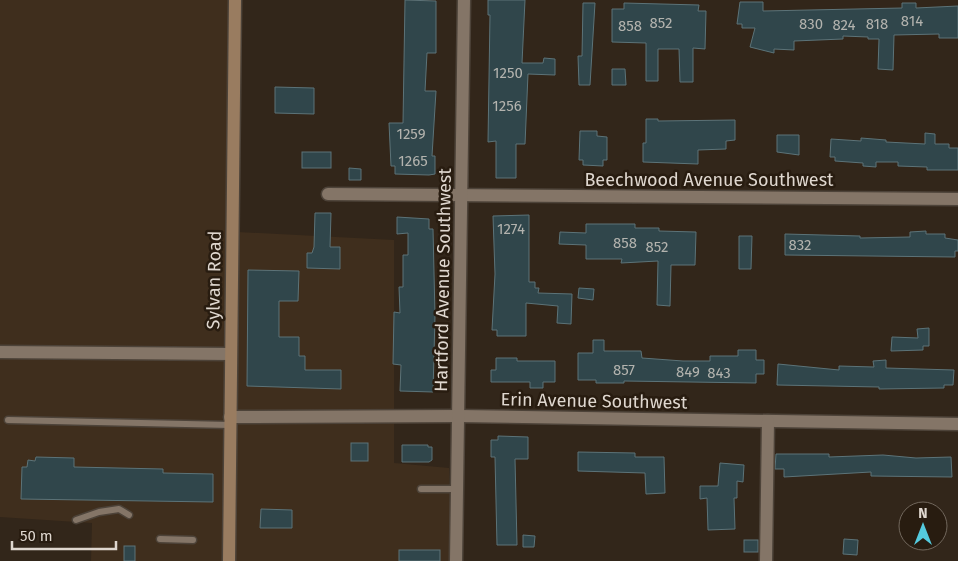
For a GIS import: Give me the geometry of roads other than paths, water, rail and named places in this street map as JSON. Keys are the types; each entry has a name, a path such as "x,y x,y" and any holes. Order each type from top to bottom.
{"main road":[{"name":"Sylvan Road","path":"228,561 235,0"}],"street":[{"name":"Hartford Avenue Southwest","path":"456,561 464,0"},
{"name":"Beechwood Avenue Southwest","path":"328,194 958,199"},
{"path":"0,352 230,354"},
{"name":"Erin Avenue Southwest","path":"230,421 459,416 958,424"},
{"path":"766,561 768,421"}],"lane":[{"path":"8,420 230,421"},
{"path":"420,489 458,489"},
{"path":"76,520 99,512 118,509 129,515"},
{"path":"160,539 193,540"}]}
